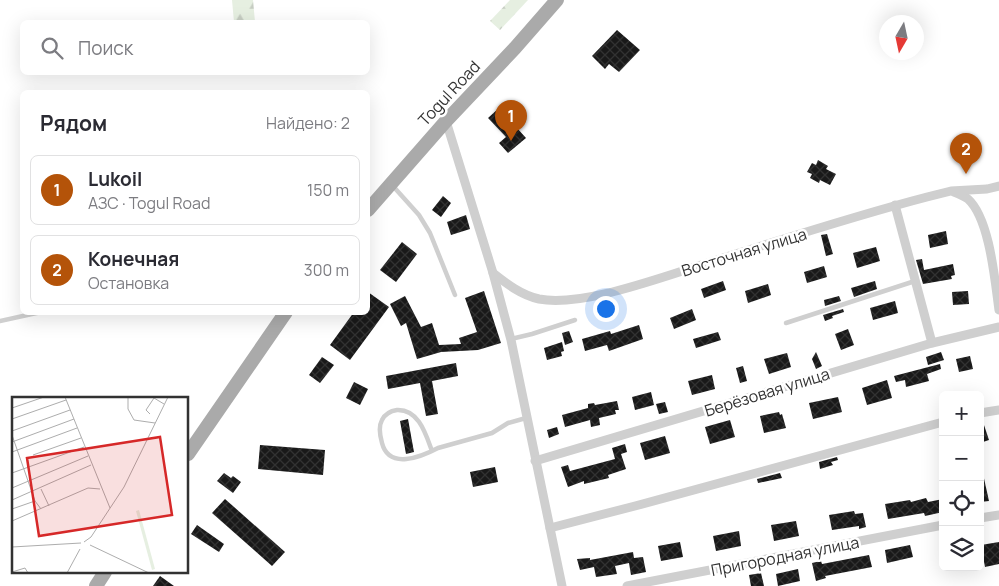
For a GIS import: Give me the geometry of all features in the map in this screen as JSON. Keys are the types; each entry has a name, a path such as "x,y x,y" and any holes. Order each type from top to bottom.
{"main road":[{"name":"Togul Road","path":"370,208 446,121 557,0"},
{"path":"189,453 284,315"},
{"path":"96,586 104,574"}],"street":[{"path":"446,121 493,273 510,339 562,586"},
{"name":"Восточная улица","path":"493,273 513,288 539,299 564,300 583,298 650,281 895,205 951,191 981,190 999,186"},
{"path":"951,191 969,200 995,258 999,310"},
{"path":"895,205 932,343"},
{"name":"Берёзовая улица","path":"535,462 932,343 999,327"},
{"path":"984,412 999,410"},
{"path":"550,528 939,423"},
{"path":"984,517 999,515"},
{"name":"Пригородная улица","path":"628,586 939,526"}],"lane":[{"path":"390,184 419,215 430,233 455,295"},
{"path":"786,322 915,281"},
{"path":"0,321 27,315"},
{"path":"510,339 575,320"},
{"path":"432,451 425,431 414,416 402,410 394,410 385,415 379,430 386,453 393,457 408,460 492,433 508,423 526,418"}],"green space":[{"path":"232,0 253,0 255,20 234,20"},
{"path":"510,0 528,0 500,30 490,21"}],"building":[{"path":"617,30 640,50 619,72 609,64 605,69 592,56"},
{"path":"499,108 526,138 508,153 499,143 506,137 488,118"},
{"path":"818,160 828,166 826,169 836,174 830,185 820,180 819,183 810,178 812,174 807,172 812,163 816,165"},
{"path":"443,196 451,203 441,217 432,210"},
{"path":"466,215 470,229 451,235 447,222"},
{"path":"946,231 948,244 930,248 928,235"},
{"path":"827,234 833,254 826,256 821,235"},
{"path":"402,242 417,254 396,282 380,270"},
{"path":"876,247 880,261 857,268 853,253"},
{"path":"922,259 924,270 953,264 955,275 951,276 952,279 923,284 916,260"},
{"path":"824,266 827,277 807,283 804,272"},
{"path":"723,281 726,290 704,298 701,289"},
{"path":"875,281 877,289 854,297 851,288"},
{"path":"768,284 771,295 748,303 745,291"},
{"path":"484,291 501,343 478,350 441,352 417,359 406,323 401,326 390,304 405,296 421,327 432,323 439,345 461,344 459,338 477,332 465,298"},
{"path":"968,291 969,304 953,305 952,292"},
{"path":"370,293 389,307 350,360 330,345 352,315 370,315"},
{"path":"839,296 841,301 825,306 824,300"},
{"path":"895,301 898,313 873,320 870,308"},
{"path":"692,309 696,320 674,329 670,318"},
{"path":"843,309 844,312 832,316 833,318 825,321 823,315"},
{"path":"639,325 643,339 609,351 607,345 585,351 582,339 610,331 611,334"},
{"path":"848,329 854,345 841,350 835,334"},
{"path":"569,331 573,342 565,345 562,333"},
{"path":"718,332 721,340 696,348 693,339"},
{"path":"562,342 564,351 561,352 562,356 547,360 544,348"},
{"path":"816,352 822,366 816,369 812,359"},
{"path":"941,352 944,360 928,365 926,357"},
{"path":"787,353 791,367 769,374 764,359"},
{"path":"970,356 973,369 959,372 956,359"},
{"path":"322,357 334,365 320,383 309,375"},
{"path":"456,363 458,376 432,381 438,414 426,416 420,383 388,389 386,376"},
{"path":"940,364 941,369 927,374 929,381 906,387 905,380 896,382 894,376"},
{"path":"743,366 747,381 740,383 736,368"},
{"path":"712,375 715,389 692,395 688,381"},
{"path":"887,380 892,398 867,405 862,388"},
{"path":"354,382 368,389 360,405 346,398"},
{"path":"651,392 654,405 635,410 632,397"},
{"path":"838,397 842,412 813,419 809,403"},
{"path":"617,401 619,410 615,410 616,414 599,418 600,425 591,427 590,420 565,427 562,415 588,408 588,404 594,403 595,405"},
{"path":"665,402 668,412 659,414 656,404"},
{"path":"779,412 780,415 782,414 786,428 764,433 760,416"},
{"path":"408,419 414,452 406,454 400,421"},
{"path":"730,420 735,437 710,444 705,427"},
{"path":"984,425 989,440 984,442"},
{"path":"557,427 559,434 549,438 547,430"},
{"path":"665,436 670,453 645,460 640,443"},
{"path":"625,444 627,452 621,454 626,469 608,475 609,478 584,484 584,481 568,487 561,467 568,465 570,471 615,459 612,448"},
{"path":"260,445 325,450 323,475 258,469"},
{"path":"837,457 838,460 831,462 833,465 820,469 819,462"},
{"path":"495,467 498,482 473,487 470,472"},
{"path":"224,473 231,478 233,476 241,482 233,493 217,481"},
{"path":"780,473 782,478 758,483 757,479"},
{"path":"984,478 989,501 984,502"},
{"path":"926,498 928,502 939,500 939,513 925,516 924,513 888,519 885,504 910,500 911,502"},
{"path":"225,499 285,552 272,566 212,513"},
{"path":"854,511 855,514 863,513 866,527 859,529 859,526 832,530 829,515"},
{"path":"796,521 799,536 774,541 771,525"},
{"path":"197,525 224,544 219,552 191,534"},
{"path":"739,531 741,546 716,551 713,536"},
{"path":"680,542 683,557 661,561 658,546"},
{"path":"999,542 999,564 985,567 984,544"},
{"path":"910,545 913,557 887,563 885,550"},
{"path":"633,552 634,558 643,557 646,572 631,575 629,563 615,566 617,574 596,577 594,567 580,570 577,559 590,558 590,560"},
{"path":"869,555 872,567 825,576 826,578 816,581 812,563 821,561 822,564"},
{"path":"798,569 800,581 778,586 776,574"},
{"path":"761,573 764,586 751,586 749,575"},
{"path":"160,576 174,586 153,586"}],"place":[{"name":"Lukoil","path":"511,141"},
{"name":"Конечная","path":"966,174"}]}
